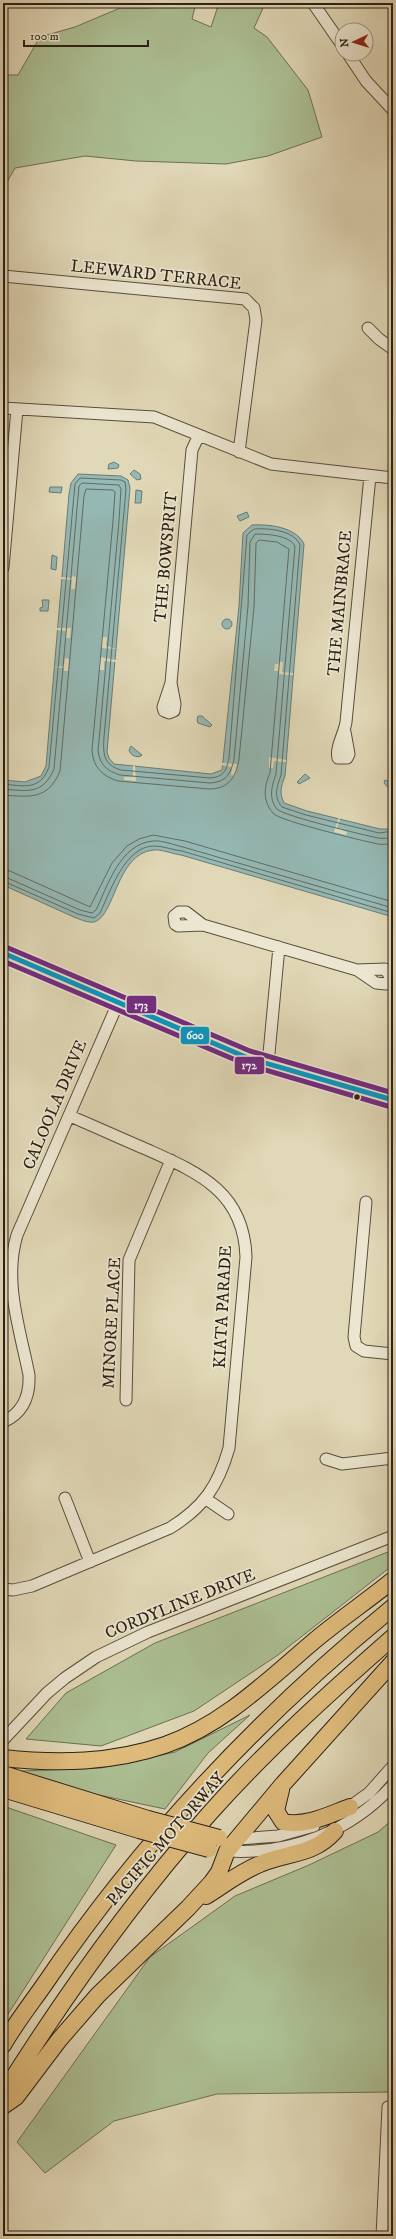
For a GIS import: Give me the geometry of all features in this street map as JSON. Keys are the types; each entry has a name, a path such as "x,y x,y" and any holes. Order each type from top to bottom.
{"highway":[{"path":"3,1758 43,1762 104,1760 166,1744 205,1726 245,1700 316,1640 393,1580"},
{"name":"PACIFIC MOTORWAY","path":"3,2045 99,1906 187,1801 303,1683 393,1607"},
{"name":"PACIFIC MOTORWAY","path":"3,2094 75,1984 120,1922 209,1814 277,1743 393,1637"},
{"path":"3,1789 144,1824 219,1846 238,1839 282,1784 393,1662"},
{"path":"3,1774 144,1824"},
{"path":"282,1784 276,1811 283,1822 299,1824 313,1821 350,1807"},
{"path":"188,1908 239,1874 266,1862 312,1849 324,1842 335,1831"},
{"path":"3,2106 16,2097 59,2040 98,1995 188,1908 217,1876 219,1846"}],"street":[{"path":"313,3 334,33"},
{"path":"353,62 366,81 393,110"},
{"name":"LEEWARD TERRACE","path":"3,276 245,299 254,308 256,320 239,452"},
{"path":"368,328 379,340 393,349"},
{"path":"3,408 144,416 160,419 271,464 393,478"},
{"path":"3,568 17,409"},
{"name":"THE BOWSPRIT","path":"171,683 192,450 199,435"},
{"name":"THE MAINBRACE","path":"345,732 370,476"},
{"path":"203,925 357,970"},
{"path":"268,1064 279,947"},
{"path":"3,953 234,1053 393,1100"},
{"name":"CALOOLA DRIVE","path":"3,1422 13,1416 24,1404 29,1386 29,1375 10,1281 12,1251 17,1235 118,1003"},
{"name":"KIATA PARADE","path":"3,1589 13,1590 32,1586 163,1532 182,1521 206,1499 214,1488 224,1467 229,1448 246,1245 237,1215 220,1191 197,1173 171,1160 70,1116"},
{"name":"MINORE PLACE","path":"126,1400 129,1260 171,1160"},
{"path":"366,1202 354,1337 356,1346 364,1351 393,1354"},
{"path":"326,1459 342,1464 393,1458"},
{"path":"65,1498 90,1562"},
{"path":"206,1499 228,1514"},
{"name":"CORDYLINE DRIVE","path":"3,1740 47,1693 64,1678 96,1658 155,1629 393,1536"},
{"path":"238,1839 265,1838 290,1834 327,1821 350,1807 368,1793 393,1766"},
{"path":"219,1846 278,1849 307,1842 335,1831 365,1811 393,1785"},
{"path":"382,2236 388,2107 393,2106"}],"green space":[{"path":"174,3 196,3 192,19 211,27 219,3 260,3 263,8 254,28 267,37 308,90 322,137 268,156 226,164 136,161 85,156 15,168 3,189 3,75 18,75 40,37 75,27 120,8 148,8"},
{"path":"393,1550 393,1565 278,1655 194,1711 101,1746 26,1739 66,1693 155,1643"},
{"path":"250,1715 208,1753 165,1809 23,1779 21,1771 101,1768 175,1752"},
{"path":"3,1806 116,1845 3,2022"},
{"path":"393,1819 393,2092 217,2094 114,2121 45,2173 17,2142 150,1957 235,1896 309,1865 378,1832"}],"water":[{"path":"114,462 119,465 118,468 108,469 109,464"},
{"path":"134,470 140,474 141,479 137,480 130,474"},
{"path":"78,474 121,476 128,480 130,488 107,752 109,758 114,764 211,774 222,770 239,606 243,533 252,525 266,525 289,530 300,538 304,544 285,776 281,796 284,803 307,811 380,829 389,829 393,825 393,917 181,855 156,850 141,854 131,862 124,873 107,909 101,918 94,922 87,922 76,918 3,885 3,780 25,782 41,776 46,766 69,494 71,483"},
{"path":"50,487 62,487 61,493 49,492"},
{"path":"136,490 142,491 141,503 135,503"},
{"path":"247,512 249,517 240,521 237,516"},
{"path":"52,555 57,557 56,570 51,569"},
{"path":"42,600 49,600 48,611 40,611 40,608 43,607"},
{"path":"225,619 229,619 232,624 229,629 225,629 222,626 222,622"},
{"path":"198,716 202,716 212,725 210,727 198,723"},
{"path":"131,746 142,755 137,757 132,755 129,750"},
{"path":"305,774 310,778 299,784 297,782"},
{"path":"385,780 393,783 393,793 384,783"}],"pier":[{"path":"72,576 76,577 75,589 71,589 72,580 61,579 61,577 72,578"},
{"path":"56,628 71,628 70,638 66,638 66,631 56,630"},
{"path":"102,637 107,637 106,646 117,649 101,648"},
{"path":"100,657 116,660 116,662 104,661 104,670 99,670"},
{"path":"65,658 69,659 68,671 64,671 64,668 53,667 64,666"},
{"path":"279,662 283,662 282,672 293,673 293,675 278,674 278,671 274,671 275,664 278,664"},
{"path":"269,757 286,760 286,762 274,761 273,768 269,768"},
{"path":"222,763 237,764 235,776 231,775 232,767 221,765"},
{"path":"133,766 135,766 136,781 124,780 124,777 133,777"},
{"path":"339,817 337,828 347,832 346,835 334,832"}],"transit line":[{"name":"173","path":"6,947 250,1051 393,1093"},
{"name":"600","path":"3,953 248,1058 393,1100"},
{"name":"172","path":"3,961 245,1064 391,1107"}]}
